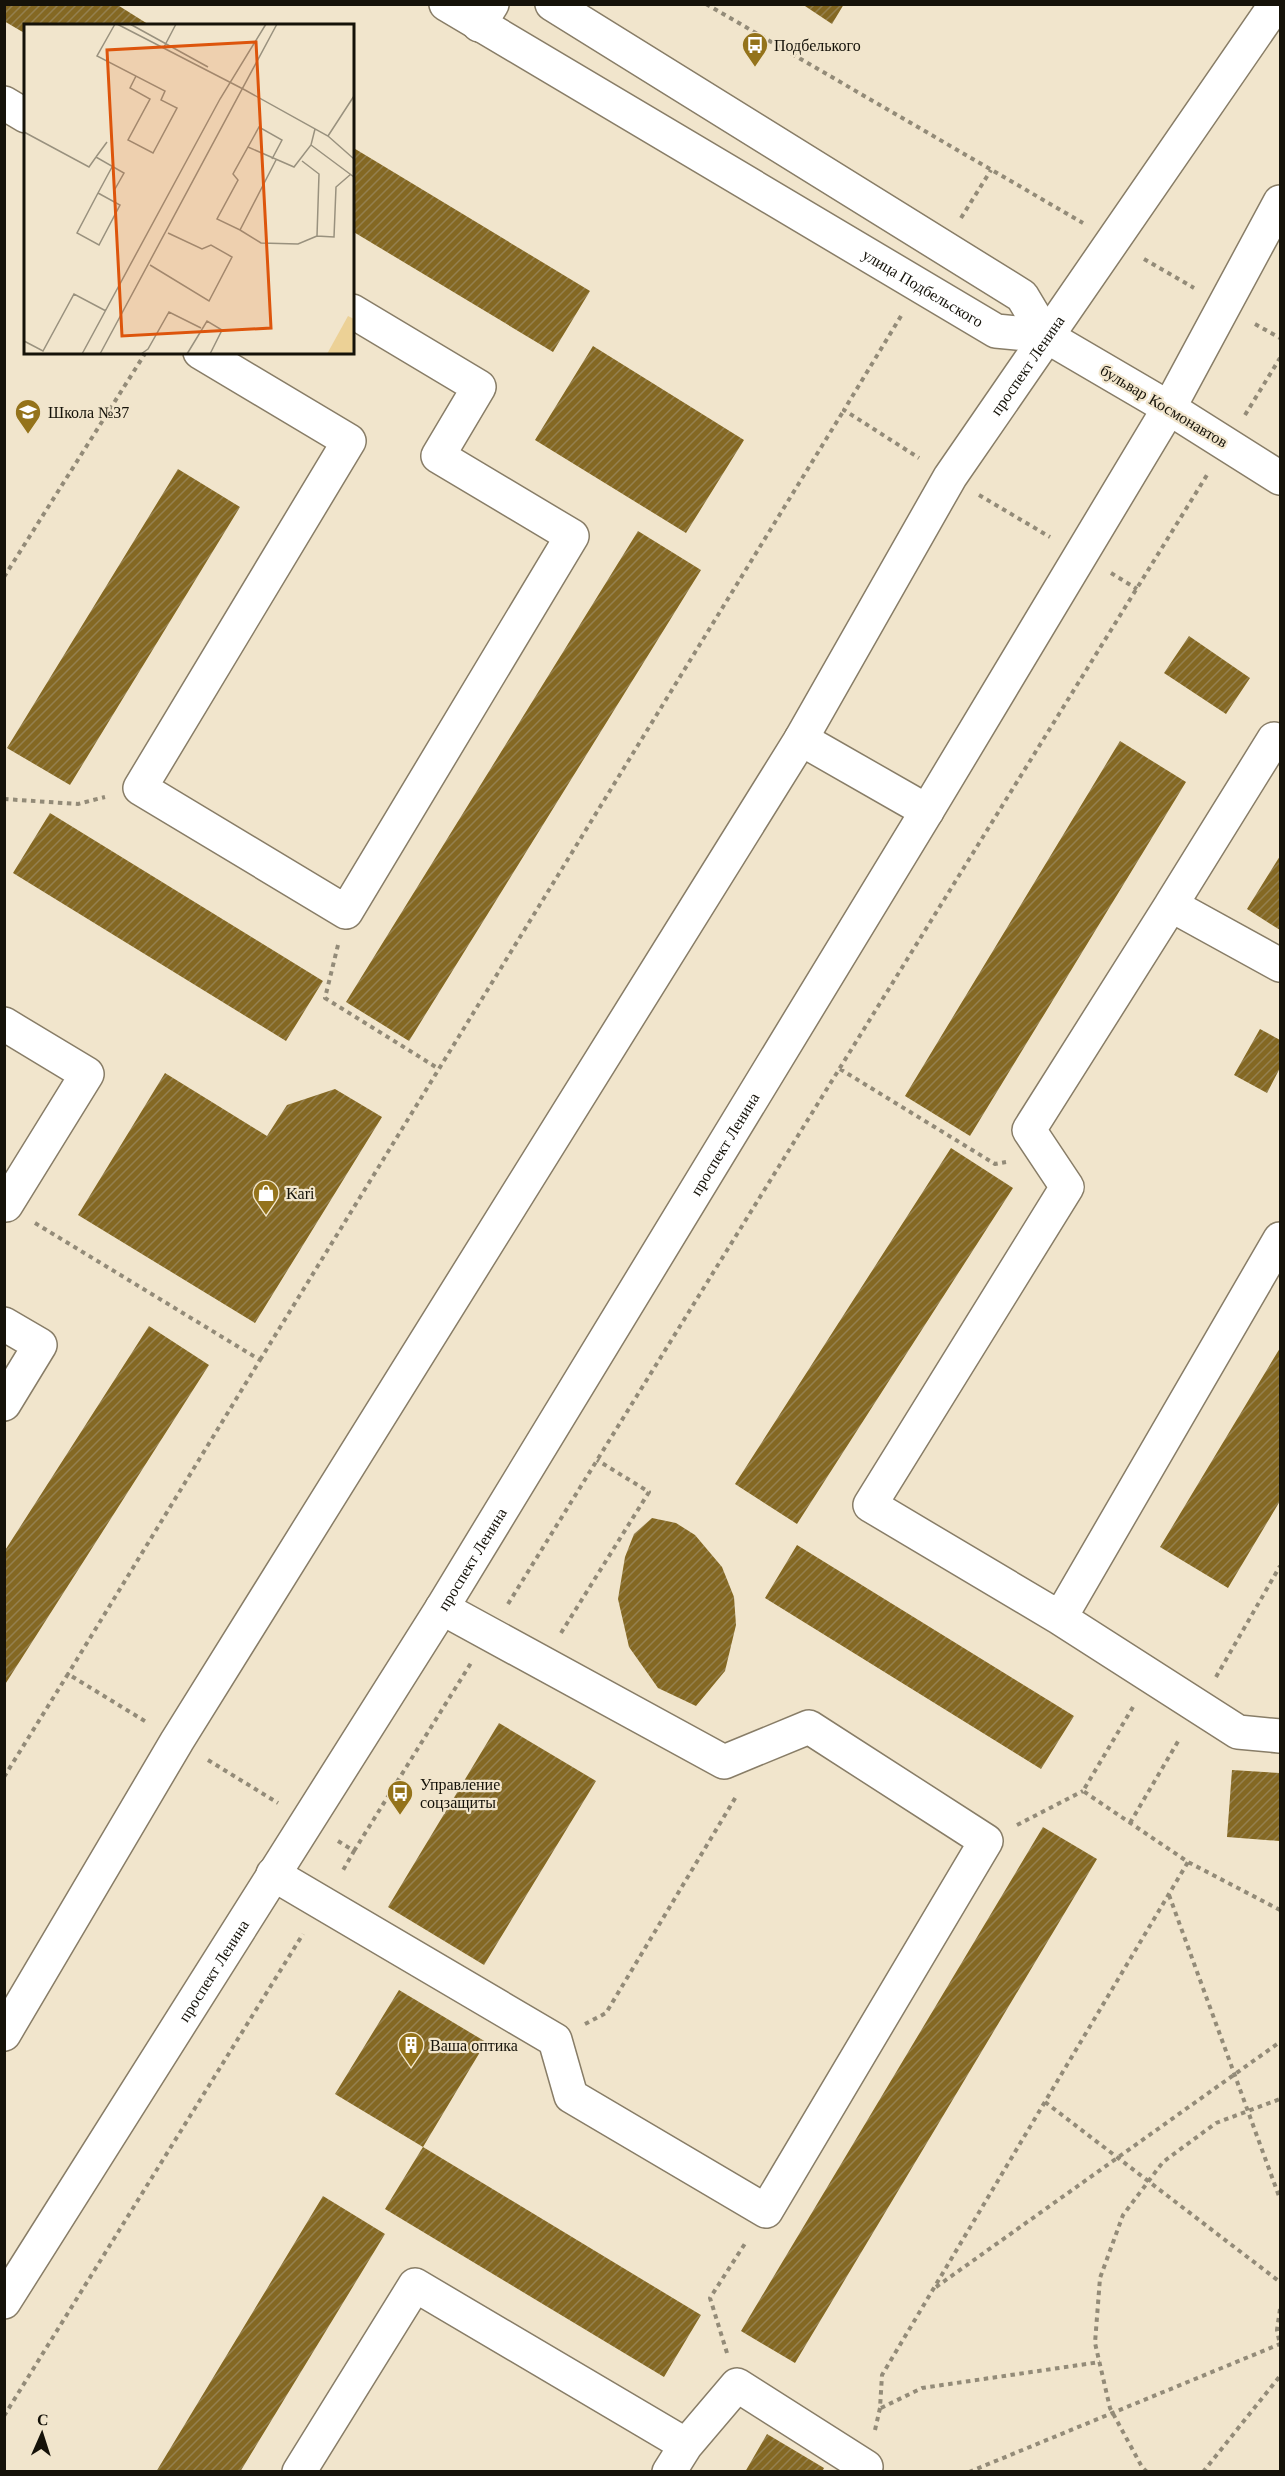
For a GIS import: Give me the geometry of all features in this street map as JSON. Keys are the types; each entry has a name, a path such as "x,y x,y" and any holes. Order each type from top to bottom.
{"main road":[{"name":"улица Подбельского","path":"446,4 486,15 919,286 996,331 1046,336"},
{"path":"552,4 1022,296 1046,336"},
{"name":"проспект Ленина","path":"4,2034 177,1741 801,739 950,477 1276,4"},
{"path":"4,103 24,115"},
{"name":"проспект Ленина","path":"4,2302 442,1608 927,811 1169,408 1281,202"},
{"path":"203,354 349,441 140,788 346,912 572,536 438,456 479,387 354,312"},
{"name":"бульвар Космонавтов","path":"1046,336 1169,408 1281,478"},
{"path":"801,739 927,811"},
{"path":"1281,744 1274,739 1029,1130 1066,1187 870,1505 1060,1618 1238,1732 1281,1736"},
{"path":"1171,905 1281,965"},
{"path":"4,1024 87,1074 6,1205"},
{"path":"1060,1618 1281,1239"},
{"path":"4,1324 40,1345 4,1404"},
{"path":"273,1874 555,2040 571,2096 766,2211 986,1841 809,1727 724,1762 442,1608"},
{"path":"299,2472 415,2285 686,2445"},
{"path":"669,2472 686,2445 736,2385 865,2469"}],"path":[{"path":"706,4 1281,338"},
{"path":"943,247 990,170"},
{"path":"4,1777 919,286"},
{"path":"4,577 145,354"},
{"path":"4,2416 1281,358"},
{"path":"844,410 950,477 1137,589"},
{"path":"4,799 78,804 140,788"},
{"path":"346,912 325,998 439,1069"},
{"path":"840,1069 995,1164 1044,1153"},
{"path":"6,1205 260,1360"},
{"path":"542,1663 649,1492 597,1460"},
{"path":"68,1674 354,1851"},
{"path":"986,1841 1083,1791 1151,1677"},
{"path":"555,2040 606,2013 741,1788 724,1762"},
{"path":"1083,1791 1188,1862 1281,1910"},
{"path":"865,2469 880,2408 882,2375 1188,1862"},
{"path":"1169,1895 1281,2199"},
{"path":"933,2289 1281,2042"},
{"path":"1146,2472 1112,2413 1095,2343 1100,2278 1123,2216 1163,2162 1216,2122 1281,2099"},
{"path":"1045,2102 1281,2282"},
{"path":"736,2385 710,2298 766,2211"},
{"path":"969,2472 1280,2345 1277,2330 1281,2309"},
{"path":"880,2408 922,2388 1100,2362"},
{"path":"1203,2472 1281,2376"}],"building":[{"path":"4,4 116,4 148,24 24,24 24,33 4,21"},
{"path":"802,4 844,4 832,24"},
{"path":"354,148 590,291 553,352 354,232"},
{"path":"593,346 744,440 686,533 535,440"},
{"path":"178,469 240,507 70,785 7,748"},
{"path":"638,531 701,570 409,1041 346,1002"},
{"path":"1189,636 1250,678 1226,714 1164,673"},
{"path":"1120,741 1186,782 970,1136 905,1096"},
{"path":"50,813 323,981 286,1041 13,873"},
{"path":"1280,856 1280,930 1247,909"},
{"path":"1260,1029 1280,1040 1280,1068 1267,1093 1234,1075"},
{"path":"165,1073 267,1136 287,1105 335,1089 382,1117 255,1323 78,1215"},
{"path":"951,1148 1013,1188 797,1524 735,1484"},
{"path":"149,1326 209,1365 4,1686 4,1552"},
{"path":"1280,1348 1280,1501 1228,1588 1160,1547"},
{"path":"652,1518 676,1523 695,1535 722,1567 734,1597 736,1625 725,1671 696,1706 658,1688 629,1647 618,1599 625,1557 634,1534"},
{"path":"797,1545 1074,1716 1041,1769 765,1598"},
{"path":"499,1723 596,1781 484,1965 388,1907"},
{"path":"1232,1770 1280,1773 1280,1841 1227,1837"},
{"path":"1043,1827 1097,1859 795,2363 741,2331"},
{"name":"Ваша оптика","path":"399,1990 486,2042 423,2147 335,2094"},
{"path":"423,2147 701,2315 664,2377 385,2209"},
{"path":"323,2196 385,2234 240,2472 156,2472"},
{"path":"767,2434 824,2468 822,2472 745,2472"}],"place":[{"name":"Подбелького","path":"755,68"},
{"name":"Школа №37","path":"28,435"},
{"name":"Kari","path":"266,1216"},
{"name":"Управление соцзащиты","path":"400,1816"},
{"name":"Ваша оптика","path":"411,2068"}]}
